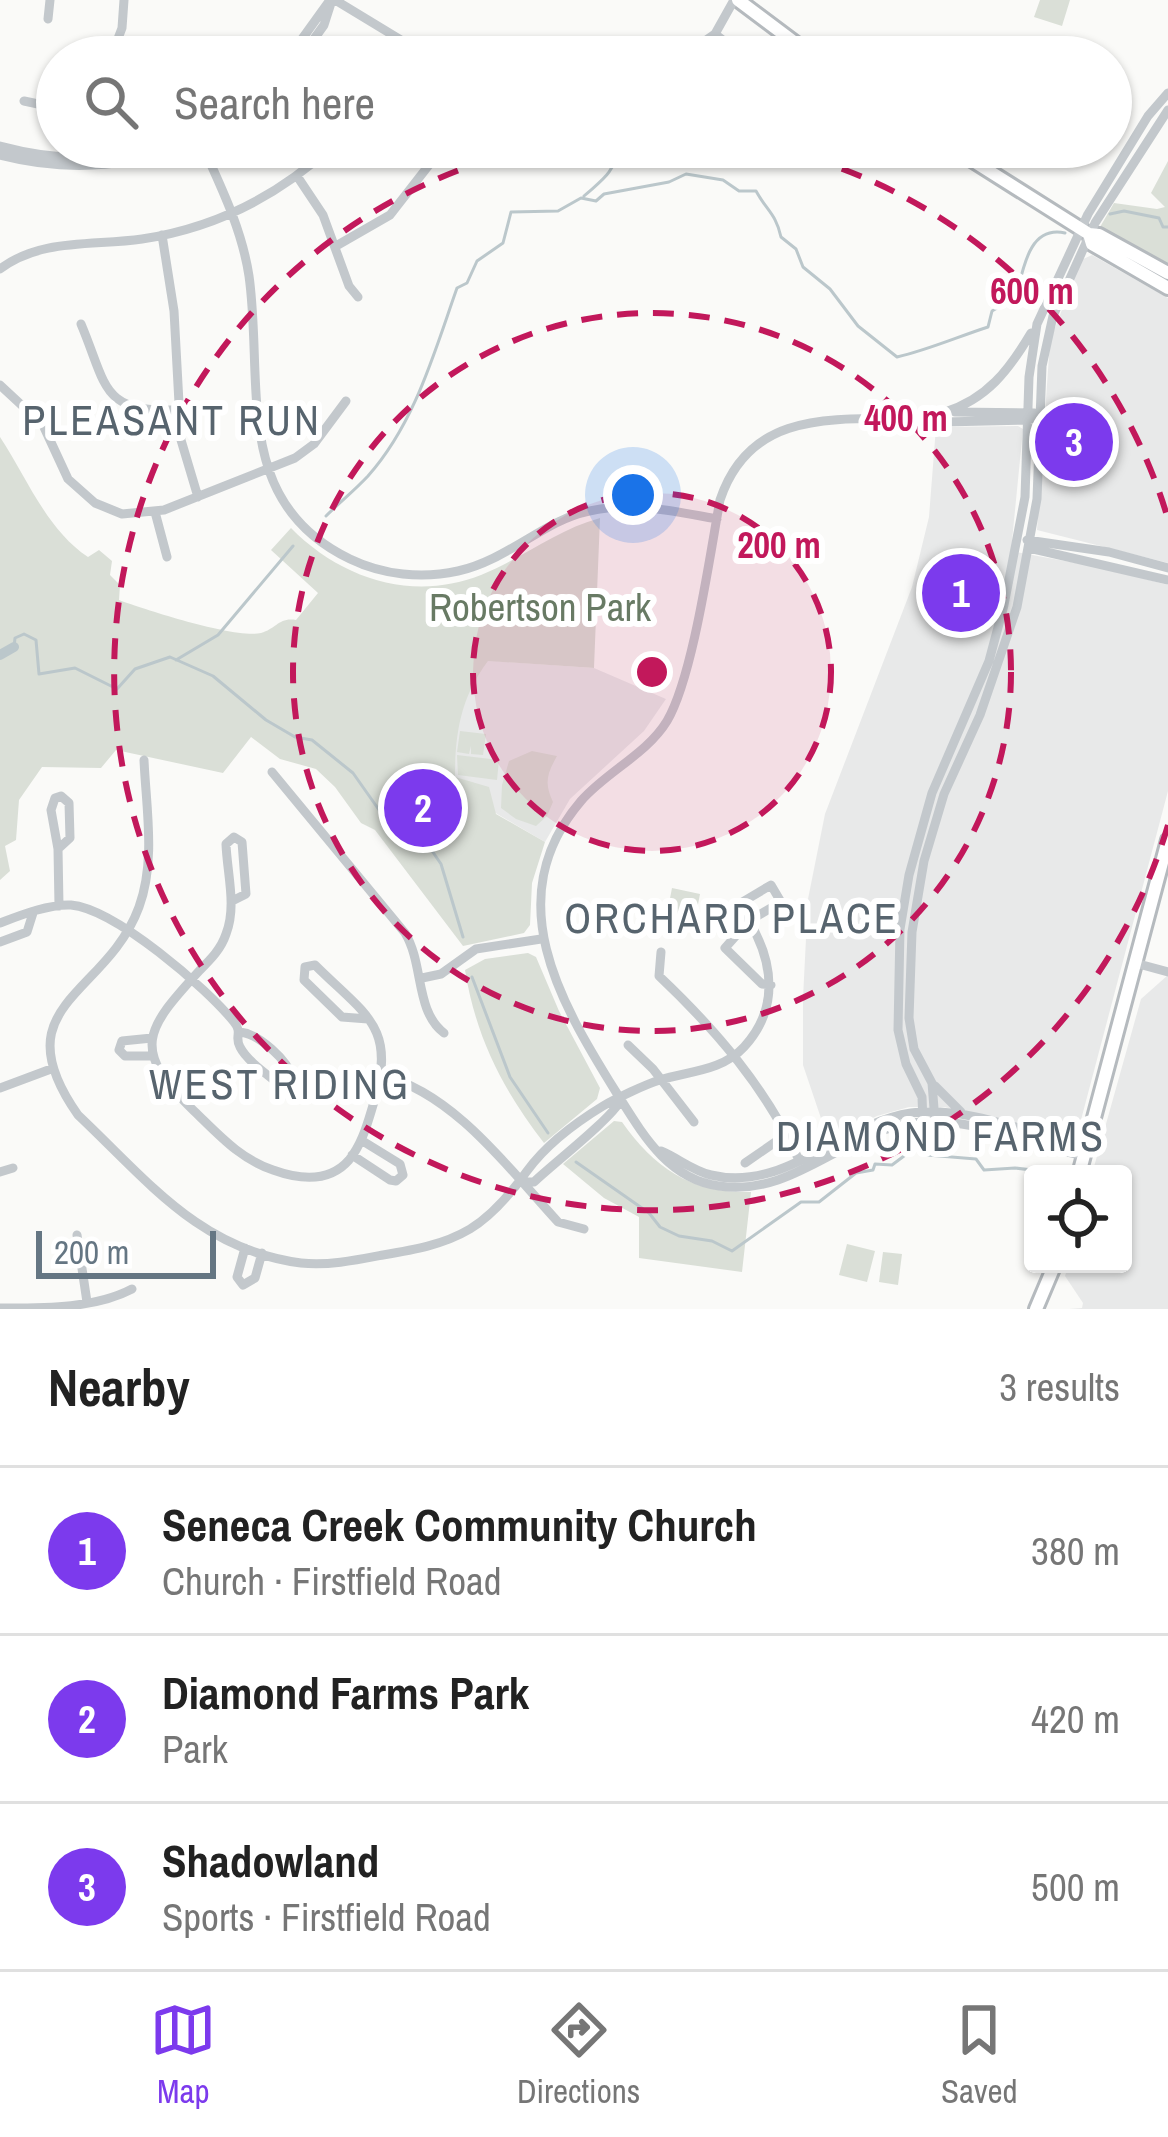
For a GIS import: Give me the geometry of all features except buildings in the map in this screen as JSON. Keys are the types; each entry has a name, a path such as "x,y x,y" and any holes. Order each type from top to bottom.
{"main road":[{"path":"736,0 785,36"},
{"path":"984,168 1085,231 1168,273"},
{"path":"1085,231 1099,248 1168,288"},
{"path":"1081,1165 1168,840"},
{"path":"1036,1309 1051,1273"}],"street":[{"path":"48,20 50,0"},
{"path":"119,36 124,0"},
{"path":"332,0 394,36"},
{"path":"305,36 332,0"},
{"path":"316,36 332,0"},
{"path":"712,36 736,0"},
{"path":"1132,145 1148,116 1168,94"},
{"path":"24,101 36,104"},
{"path":"1132,162 1168,110"},
{"path":"0,150 36,154"},
{"path":"0,150 36,160"},
{"path":"212,168 232,212 249,274 258,431 268,470 286,506 314,536 356,562 409,575 439,574 476,566 558,522 602,508 648,506 717,519"},
{"path":"2,264 40,248 162,235 232,212 306,168"},
{"path":"336,245 389,215 426,168"},
{"path":"934,418 991,388 1013,364 1120,168"},
{"path":"965,1115 932,1083 910,1032 915,910 932,832 999,665 1039,477 1048,331 1085,231 1128,168"},
{"path":"297,176 323,215 349,286 358,297"},
{"path":"162,235 174,311 183,455 198,496"},
{"path":"81,324 118,401 135,410 178,410"},
{"path":"928,1117 898,1030 897,957 906,896 932,793 991,654 1026,543 1028,415 1037,324"},
{"path":"0,386 43,425 68,479 84,496 122,514 155,512 268,470 314,444 346,401"},
{"path":"945,412 1040,416"},
{"path":"1028,415 788,426 762,440 740,461 724,488 686,665 671,712 654,736 581,800 556,837 540,896 541,939 566,1003 621,1100 668,1164 702,1183 742,1188 778,1181 887,1129 928,1117 1075,1154 1085,1152"},
{"path":"155,512 166,557"},
{"path":"1026,543 1109,552 1168,568"},
{"path":"1026,543 1168,580"},
{"path":"144,760 147,879 128,932 112,956 53,1015 45,1041 51,1069 78,1115 187,1219 214,1238 290,1261 322,1264 430,1247 472,1228 563,1133 608,1102 734,1056 760,1024 770,985 766,951 749,921 739,904 771,885 782,902 749,921 725,948 761,984 770,985"},
{"path":"272,772 405,933 422,978 431,1024 444,1033"},
{"path":"58,849 70,838 69,803 61,796 55,798 51,810 58,849 59,906"},
{"path":"232,901 245,893 247,883 242,842 235,837 226,844 232,901 223,943 159,1017 152,1056 165,1083 242,1156 255,1165 311,1178 336,1170 361,1140 382,1076 382,1041 368,1019 315,965 305,967 304,980 342,1017 368,1019"},
{"path":"0,923 59,906 78,906 128,932 158,950 240,1032 251,1034 290,1068 290,1084 280,1085 240,1048 240,1032"},
{"path":"0,942 27,932 33,913"},
{"path":"422,978 441,974 476,949 541,939"},
{"path":"661,952 659,976 699,1013 734,1056 787,1134 799,1160"},
{"path":"1135,962 1168,972"},
{"path":"152,1038 122,1041 119,1050 125,1056 152,1056"},
{"path":"628,1045 694,1122"},
{"path":"0,1088 51,1069"},
{"path":"382,1076 423,1089 445,1105 557,1222 584,1229"},
{"path":"928,1117 932,1083"},
{"path":"654,1149 705,1174 763,1175 884,1119 965,1115 1075,1144 1085,1152"},
{"path":"745,1163 787,1134"},
{"path":"352,1155 390,1180 403,1175 400,1164 361,1140"},
{"path":"0,1172 14,1168"},
{"path":"77,1235 87,1302"},
{"path":"244,1248 237,1277 243,1285 255,1278 262,1253"},
{"path":"0,1307 45,1308 114,1299 132,1289"}],"shaded area":[{"path":"1092,255 1168,298 1168,563 1037,530 1050,341 1081,260"},
{"path":"936,427 1023,429 1011,551 1168,585 1168,791 1077,1135 1071,1138 944,1107 909,1107 828,1139 803,1065 808,899 825,814 912,587 929,517"},
{"path":"351,651 594,668 666,699 644,731 570,799 545,842 329,715"},
{"path":"1168,975 1168,1309 1069,1309 1082,1308 1083,1303 1066,1273 1132,1273 1132,1165 1095,1165 1141,999"}],"green space":[{"path":"1040,0 1070,0 1062,26 1034,17"},
{"path":"1168,161 1168,266 1100,227 1114,203 1165,207 1151,193"},
{"name":"Robertson Park","path":"0,437 61,533 88,557 99,550 112,561 110,575 120,585 119,600 232,632 261,633 285,620 296,620 318,593 271,550 291,528 332,561 355,572 379,581 430,586 481,575 600,518 594,668 488,661 471,688 458,730 455,777 489,787 496,814 545,842 532,883 530,925 524,933 463,946 375,830 361,823 335,787 316,769 280,759 251,737 223,773 116,750 101,768 42,767 19,800 16,840 5,846 10,871 0,880"},
{"path":"460,731 486,734 483,755 471,754 471,746 469,754 457,752"},
{"path":"532,751 557,756 548,779 553,802 536,826 501,808 509,761"},
{"path":"457,755 499,760 497,780 458,775"},
{"path":"672,888 700,894 694,925 666,919"},
{"path":"528,953 536,957 600,1088 597,1099 544,1143 493,1062 465,970 485,959"},
{"path":"614,1121 622,1122 648,1153 677,1175 711,1189 751,1192 742,1272 639,1258 639,1217 604,1198 563,1164"},
{"path":"847,1244 875,1251 867,1282 839,1275"},
{"path":"883,1252 902,1254 898,1285 879,1282"}],"waterway":[{"path":"584,196 611,168"},
{"path":"326,516 368,476 398,433 422,386 457,288 467,283 477,261 503,243 511,212 558,211 581,198 596,201 604,194 669,182 686,174 723,180 739,191 756,191 803,267 830,289 858,326 897,357 988,327 992,311 1016,297 1035,243 1053,232 1065,233"},
{"path":"1110,214 1124,211 1159,218 1168,227"},
{"path":"176,660 218,635 293,546"},
{"path":"14,647 15,638 24,634 36,640 39,674 75,668 117,689 135,669 170,657 213,676 266,720 295,737 312,740 353,773 384,817 428,845 441,864 463,937"},
{"path":"0,655 14,647"},
{"path":"472,977 510,1077 548,1133"},
{"path":"927,1155 976,1159 984,1170 1024,1169"},
{"path":"576,1162 649,1213 660,1227 732,1251 801,1202 819,1202 856,1173 873,1170 875,1164 892,1165 904,1156"}],"place":[{"name":"Shadowland","path":"1074,442"},
{"name":"Seneca Creek Community Church","path":"961,593"},
{"name":"Diamond Farms Park","path":"423,808"}],"district":[{"name":"PLEASANT RUN","path":"172,420"},
{"name":"ORCHARD PLACE","path":"732,918"},
{"name":"WEST RIDING","path":"280,1084"},
{"name":"DIAMOND FARMS","path":"941,1136"}]}
